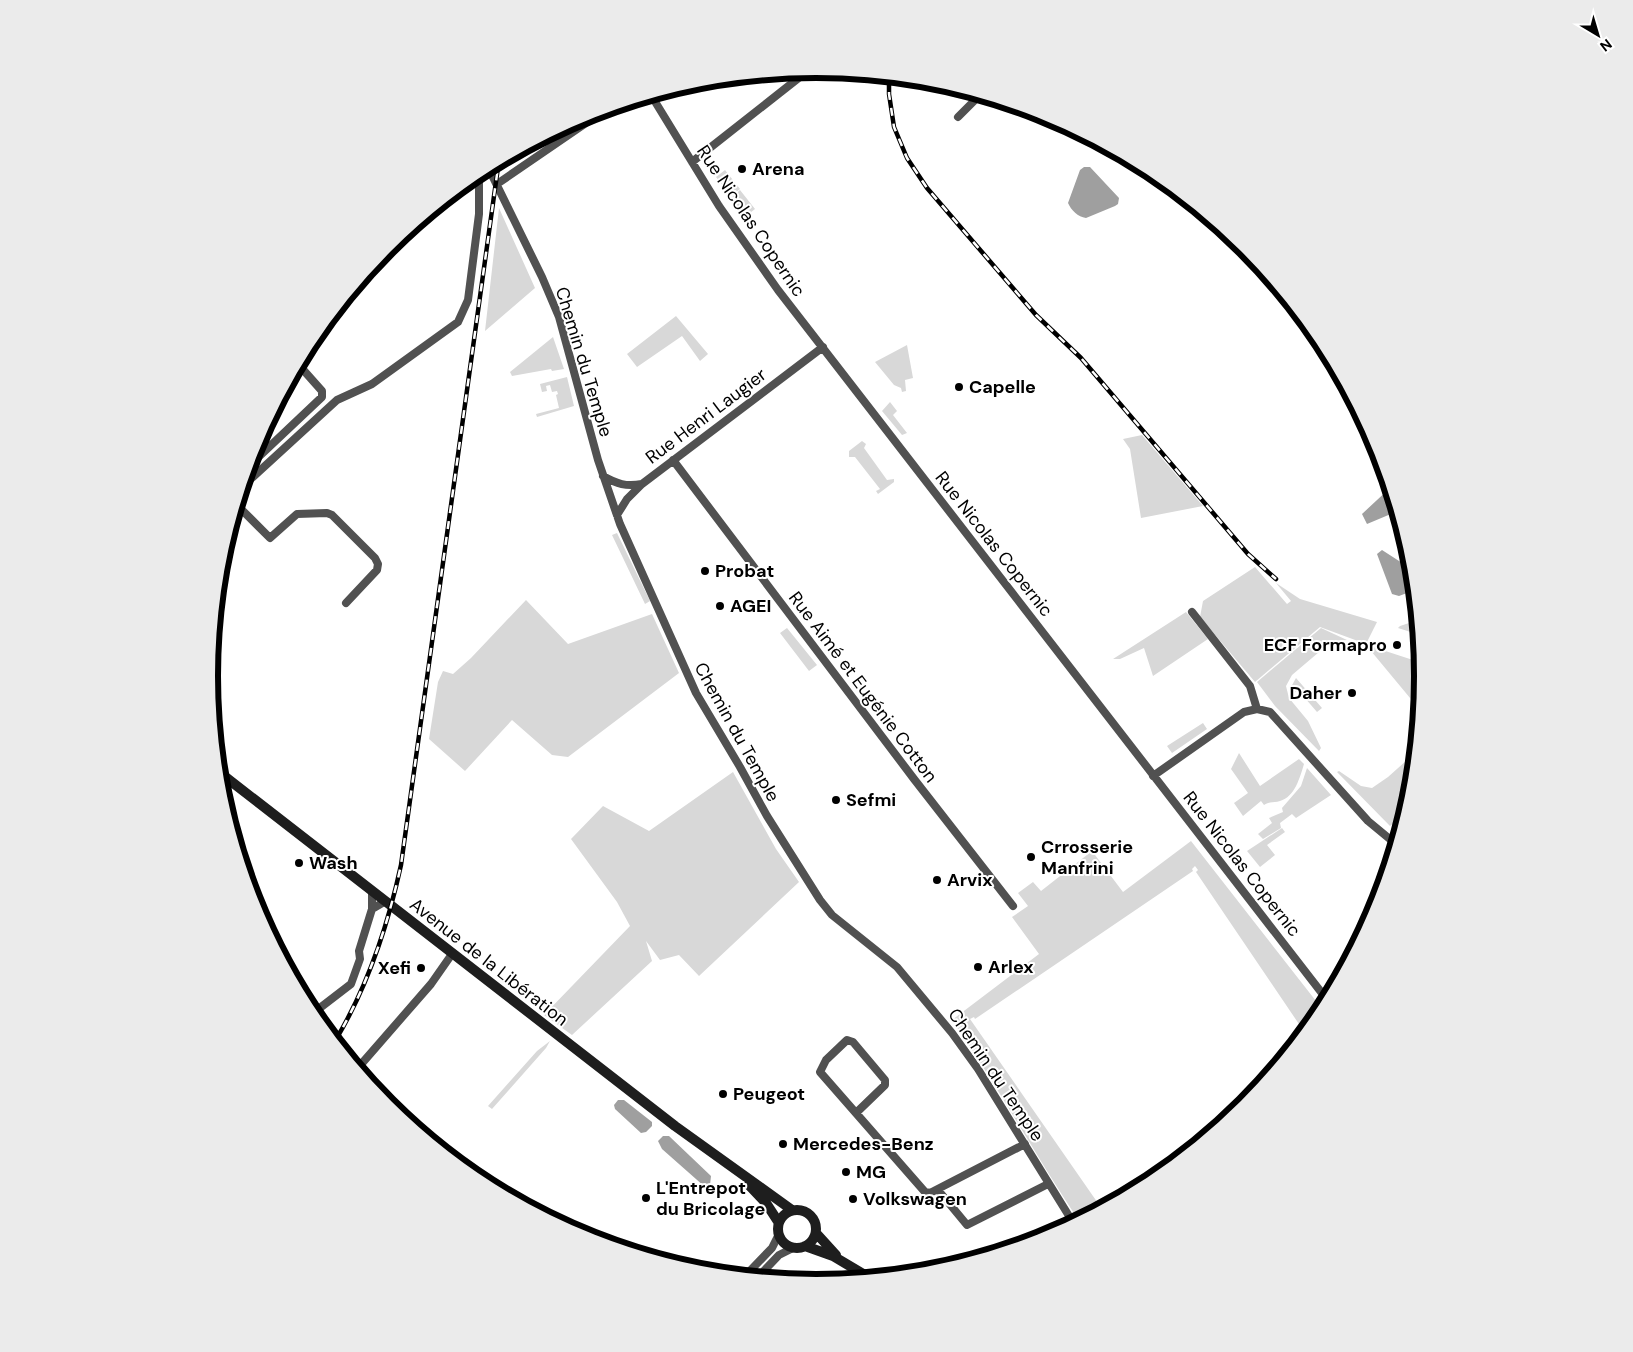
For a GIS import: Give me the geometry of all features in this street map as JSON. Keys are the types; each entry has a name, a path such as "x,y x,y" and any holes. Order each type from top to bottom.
{"main road":[{"name":"Avenue de la Libération","path":"227,779 452,954 742,1175 748,1177 792,1210"},
{"name":"Avenue de la Libération","path":"742,1175 745,1182 766,1203 779,1223"},
{"path":"805,1246 814,1238 816,1232 814,1220 811,1215 801,1210 792,1210 779,1223 779,1234 784,1243 793,1248 805,1246 849,1264"},
{"path":"816,1232 849,1264 862,1272"}],"street":[{"path":"692,162 799,78"},
{"path":"958,117 976,99"},
{"name":"Rue Nicolas Copernic","path":"654,100 738,234 823,347 1323,994"},
{"path":"497,184 584,124"},
{"name":"Chemin du Temple","path":"491,174 542,277 559,317 603,476 617,515 696,693 767,816 810,885 832,915 897,967 952,1033 1025,1144 1070,1218"},
{"path":"253,477 337,400 372,384 458,322 468,300 479,214 479,182"},
{"name":"Rue Henri Laugier","path":"603,476 615,484 628,487 642,484 823,347"},
{"path":"261,455 322,397 322,391 303,369"},
{"name":"Rue Aimé et Eugénie Cotton","path":"673,460 914,779 1013,906"},
{"path":"617,515 627,499 642,484"},
{"path":"242,510 270,538 297,514 327,513 332,515 375,558 378,564 377,570 346,603"},
{"path":"1192,612 1250,686 1257,709"},
{"path":"1154,776 1244,712 1257,709 1270,712 1368,821 1392,841"},
{"path":"319,1009 351,984 360,959 359,951 372,909 372,892"},
{"path":"372,909 384,902"},
{"path":"361,1064 431,984 452,954"},
{"path":"856,1113 885,1086 885,1080 853,1042 847,1040 826,1060 820,1072 925,1192 930,1193 938,1190 1025,1144"},
{"path":"938,1190 967,1225 1048,1184"},
{"path":"751,1270 772,1248 779,1234"},
{"path":"764,1272 779,1255 793,1248"}],"shaded area":[{"path":"1084,167 1090,167 1119,198 1118,204 1115,206 1086,218 1075,213 1068,203 1080,170"},
{"path":"725,170 740,189 731,196 716,177"},
{"path":"740,190 755,209 746,216 731,198"},
{"path":"499,208 535,288 485,331"},
{"path":"676,316 708,354 700,361 682,336 637,367 627,354"},
{"path":"553,337 564,369 552,371 551,369 512,376 510,372"},
{"path":"907,345 913,378 905,380 906,391 902,392 901,388 894,385 875,362"},
{"path":"567,377 574,406 537,417 536,414 559,408 557,391 552,392 550,385 546,386 547,391 542,392 540,384"},
{"path":"890,402 897,411 893,415 907,433 902,435 882,411"},
{"path":"1142,435 1203,506 1141,518 1130,449 1123,439"},
{"path":"862,441 866,444 864,448 887,480 894,479 894,482 878,494 876,491 880,489 855,457 849,457 849,451"},
{"path":"1386,492 1393,513 1367,524 1362,514"},
{"path":"617,533 650,601 645,604 612,535"},
{"path":"1382,550 1404,564 1409,592 1399,596 1392,594 1377,554"},
{"path":"1255,567 1287,604 1291,601 1276,583 1300,599 1377,622 1366,644 1320,627 1255,682 1200,617 1203,601"},
{"path":"526,600 568,644 652,614 679,673 568,757 552,755 512,720 465,771 429,739 438,682 443,671 453,674 471,658"},
{"path":"1186,612 1208,639 1153,676 1144,648 1120,659 1113,659"},
{"path":"1412,622 1414,633 1398,628"},
{"path":"787,628 817,665 809,671 780,633"},
{"path":"1321,628 1347,640 1332,641 1292,675 1286,686 1289,698 1308,721 1321,748 1319,751 1275,706 1257,682"},
{"path":"1370,646 1415,661 1414,703 1371,651"},
{"path":"1296,678 1322,708 1317,712 1298,690 1293,694 1291,687"},
{"path":"1203,723 1207,729 1172,753 1167,746"},
{"path":"1239,753 1260,786 1299,759 1304,764 1299,780 1290,795 1280,801 1264,805 1261,801 1243,816 1234,803 1248,793 1231,769"},
{"path":"1409,758 1397,821 1390,826 1337,772 1339,771 1361,786 1372,788"},
{"path":"1307,768 1331,795 1296,818 1292,814 1280,823 1281,828 1263,839 1258,834 1272,823 1269,818 1283,812 1282,808 1301,786"},
{"path":"733,772 776,849 799,882 699,976 679,955 660,960 646,941 652,961 572,1035 544,1015 630,926 617,902 571,839 603,806 649,831"},
{"path":"1282,828 1285,832 1267,845 1275,855 1260,867 1247,851"},
{"path":"1191,841 1318,1003 1301,1027 1196,872 1198,870 1195,866 1192,869 1193,871 975,1019 974,1017 970,1019 1098,1204 1075,1216 952,1020 1039,954 1012,917 1028,906 1018,893 1033,882 1041,891 1092,851 1123,892"},
{"path":"550,1041 492,1109 488,1106 537,1051"},
{"path":"618,1100 624,1100 652,1122 652,1126 646,1132 641,1133 615,1109 614,1105"},
{"path":"663,1136 669,1136 711,1176 710,1185 705,1187 662,1149 658,1141"}],"railway":[{"path":"889,82 894,127 907,158 927,188 1036,315 1081,358 1248,554 1276,579"},
{"path":"338,1035 367,978 390,910 401,865 498,170"}],"place":[{"name":"Arena","path":"742,169"},
{"name":"Capelle","path":"959,387"},
{"name":"Probat","path":"705,571"},
{"name":"AGEI","path":"720,606"},
{"name":"ECF Formapro","path":"1397,645"},
{"name":"Daher","path":"1352,693"},
{"name":"Sefmi","path":"836,800"},
{"name":"Crrosserie Manfrini","path":"1031,857"},
{"name":"Wash","path":"299,863"},
{"name":"Arvix","path":"937,880"},
{"name":"Arlex","path":"978,967"},
{"name":"Xefi","path":"421,968"},
{"name":"Peugeot","path":"723,1094"},
{"name":"Mercedes-Benz","path":"783,1144"},
{"name":"MG","path":"846,1172"},
{"name":"L'Entrepot du Bricolage","path":"646,1198"},
{"name":"Volkswagen","path":"853,1199"}]}
